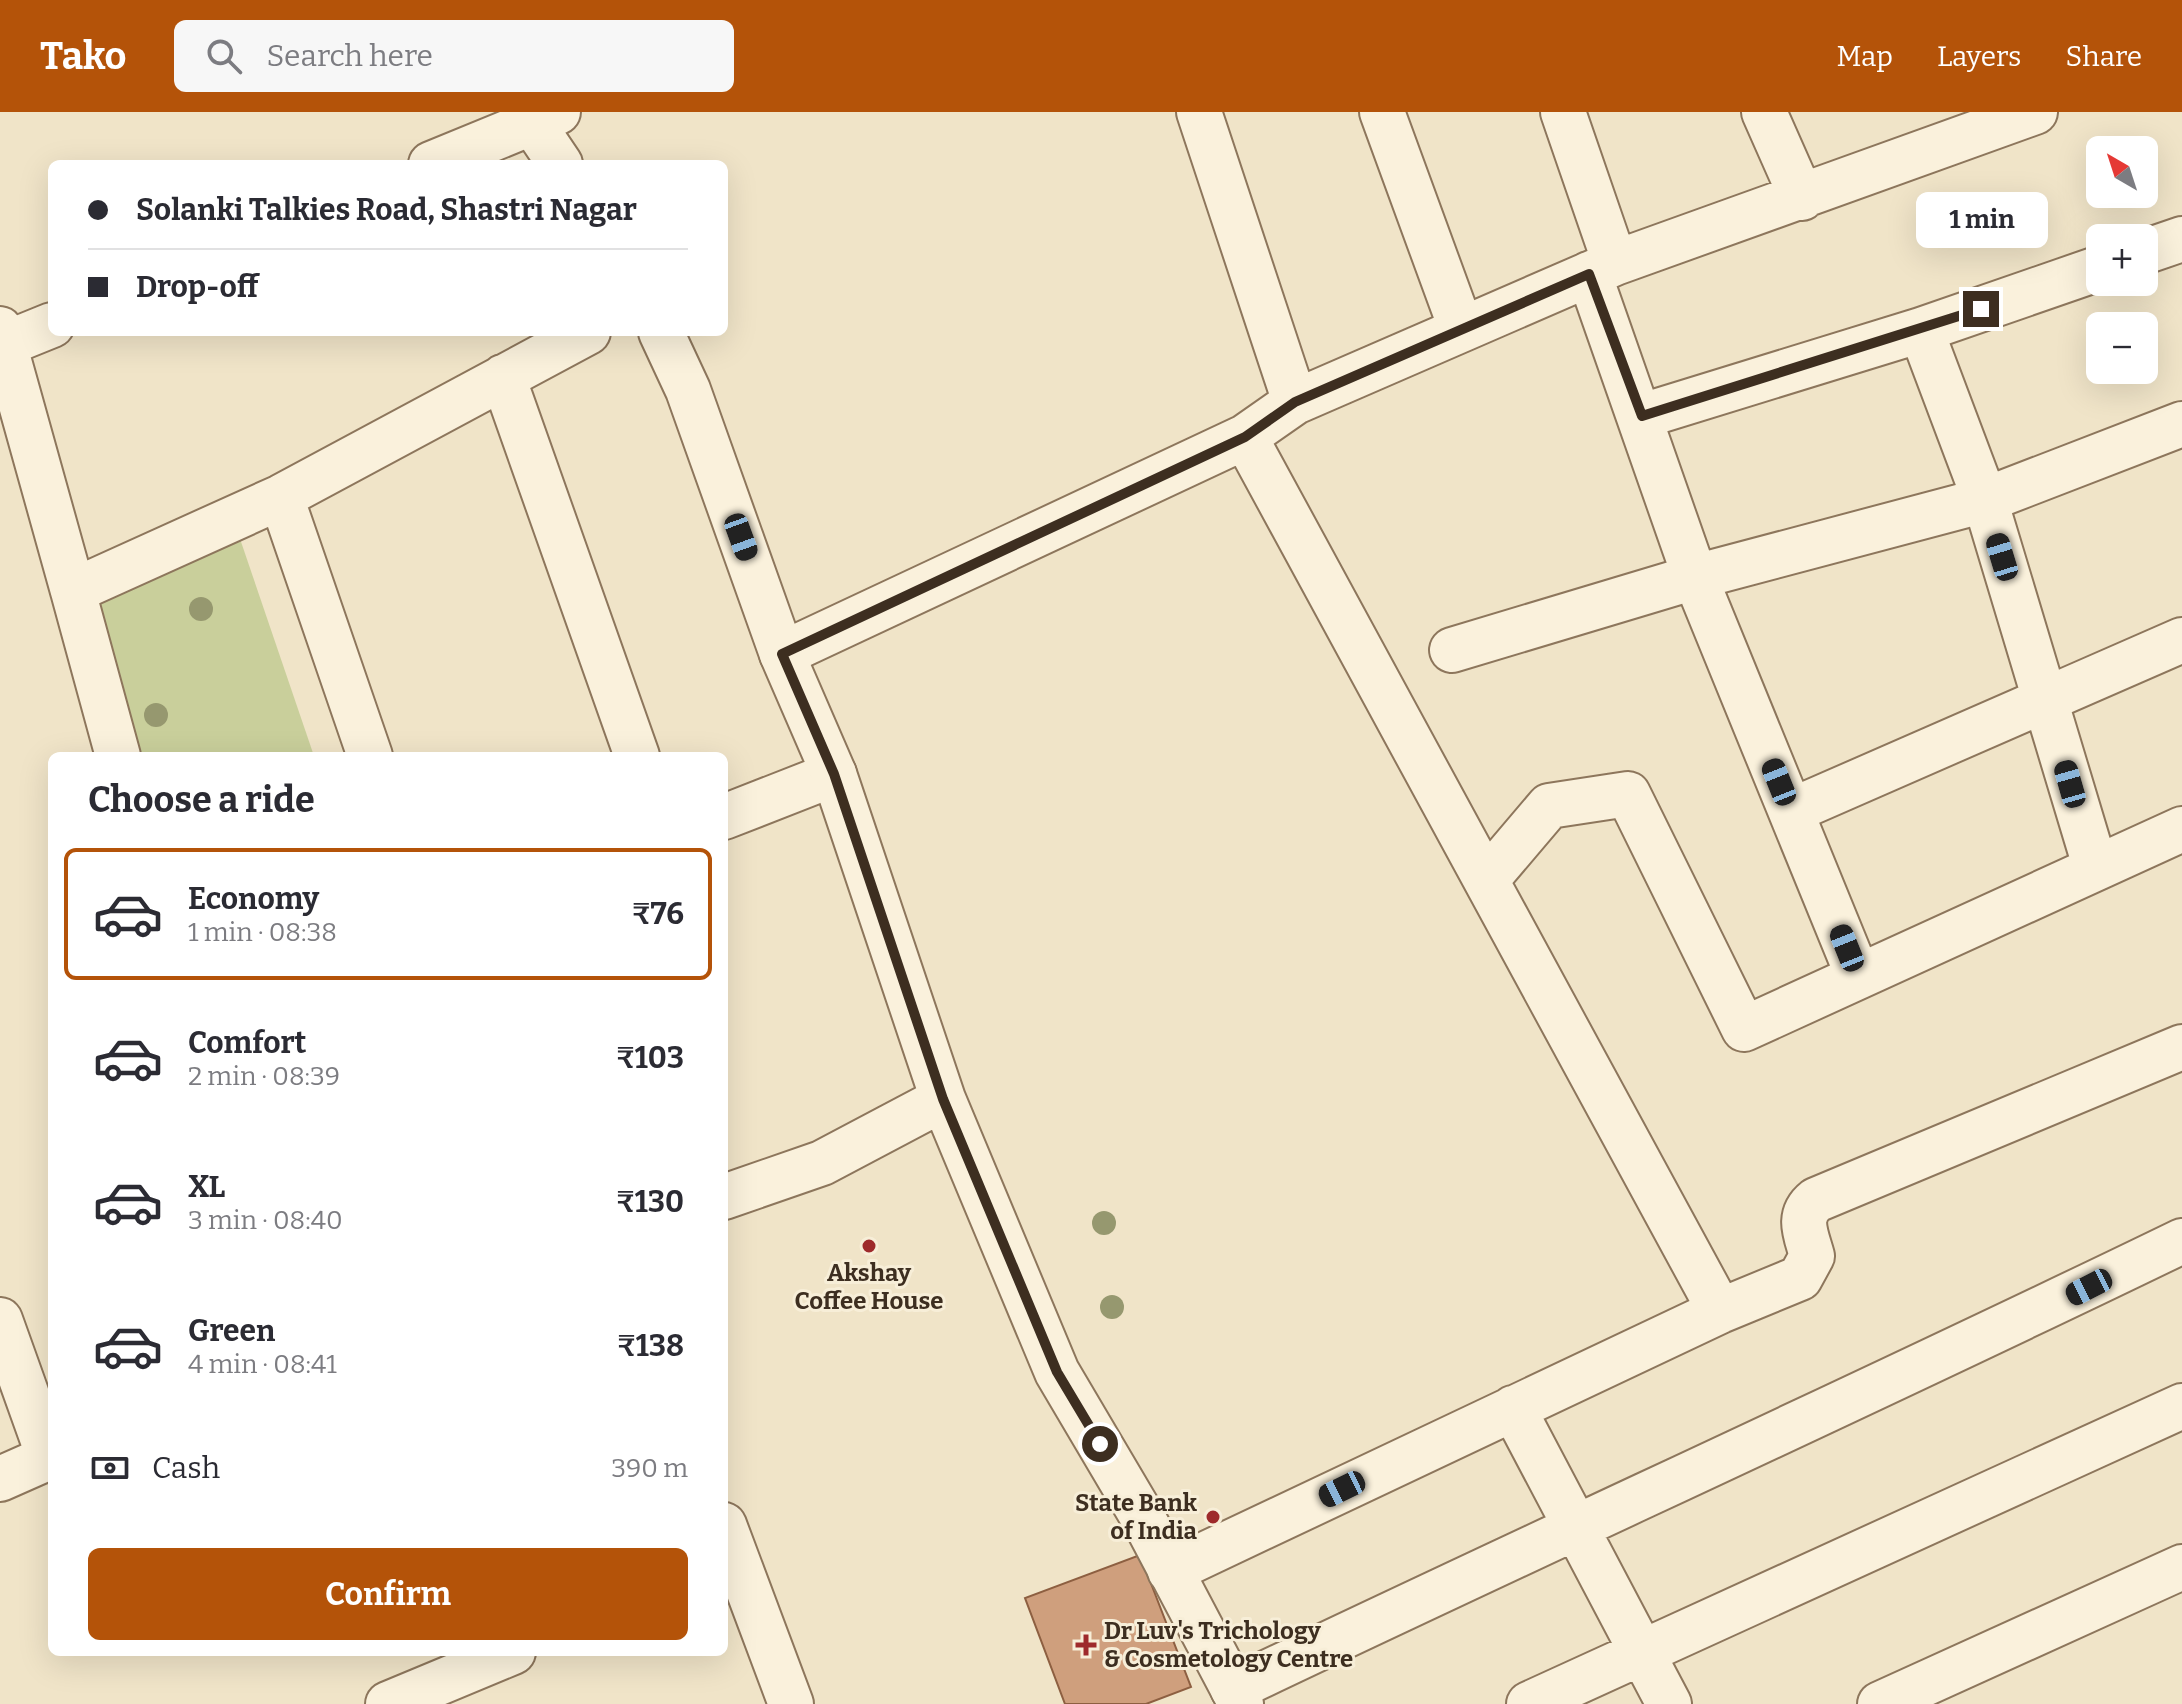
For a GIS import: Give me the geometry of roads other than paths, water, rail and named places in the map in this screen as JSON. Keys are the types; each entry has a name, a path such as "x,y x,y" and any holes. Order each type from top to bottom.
{"street":[{"path":"1199,112 1295,402"},
{"path":"1382,112 1461,328"},
{"path":"1563,112 1642,416 1695,577 1858,976"},
{"path":"1764,112 1802,198"},
{"path":"782,654 1245,437 1295,402 1461,328 1602,269 2035,112"},
{"path":"440,160 539,115 558,160"},
{"path":"2158,247 2182,239"},
{"path":"1642,416 1921,330 2086,273"},
{"path":"48,326 3,337 117,752"},
{"path":"1921,330 1985,500 2095,866"},
{"path":"73,591 281,497 580,336"},
{"path":"663,336 688,390 782,654 834,774 943,1099 1057,1372 1237,1696 1573,1526 2050,1307 2182,1241"},
{"path":"503,377 636,752"},
{"path":"1452,650 1695,577 1985,500 2182,424"},
{"path":"1245,437 1720,1311"},
{"path":"281,497 369,752"},
{"path":"1791,811 2181,643"},
{"path":"728,815 834,774"},
{"path":"1487,879 1549,806 1628,794 1744,1029 2095,866 2182,829"},
{"path":"1170,1571 1720,1311 1800,1278 1812,1256 1802,1221 1805,1210 1816,1200 2182,1047"},
{"path":"728,1196 822,1163 943,1099"},
{"path":"0,1320 48,1452"},
{"path":"1529,1704 2182,1406"},
{"path":"1513,1408 1669,1704"},
{"path":"0,1479 48,1458"},
{"path":"728,1550 791,1704"},
{"path":"1880,1704 2182,1567"},
{"path":"409,1700 504,1656"}],"place":[{"name":"Akshay Coffee House","path":"869,1246"},
{"name":"State Bank of India","path":"1213,1517"},
{"name":"Dr Luv's Trichology & Cosmetology Centre","path":"1086,1645"}]}
